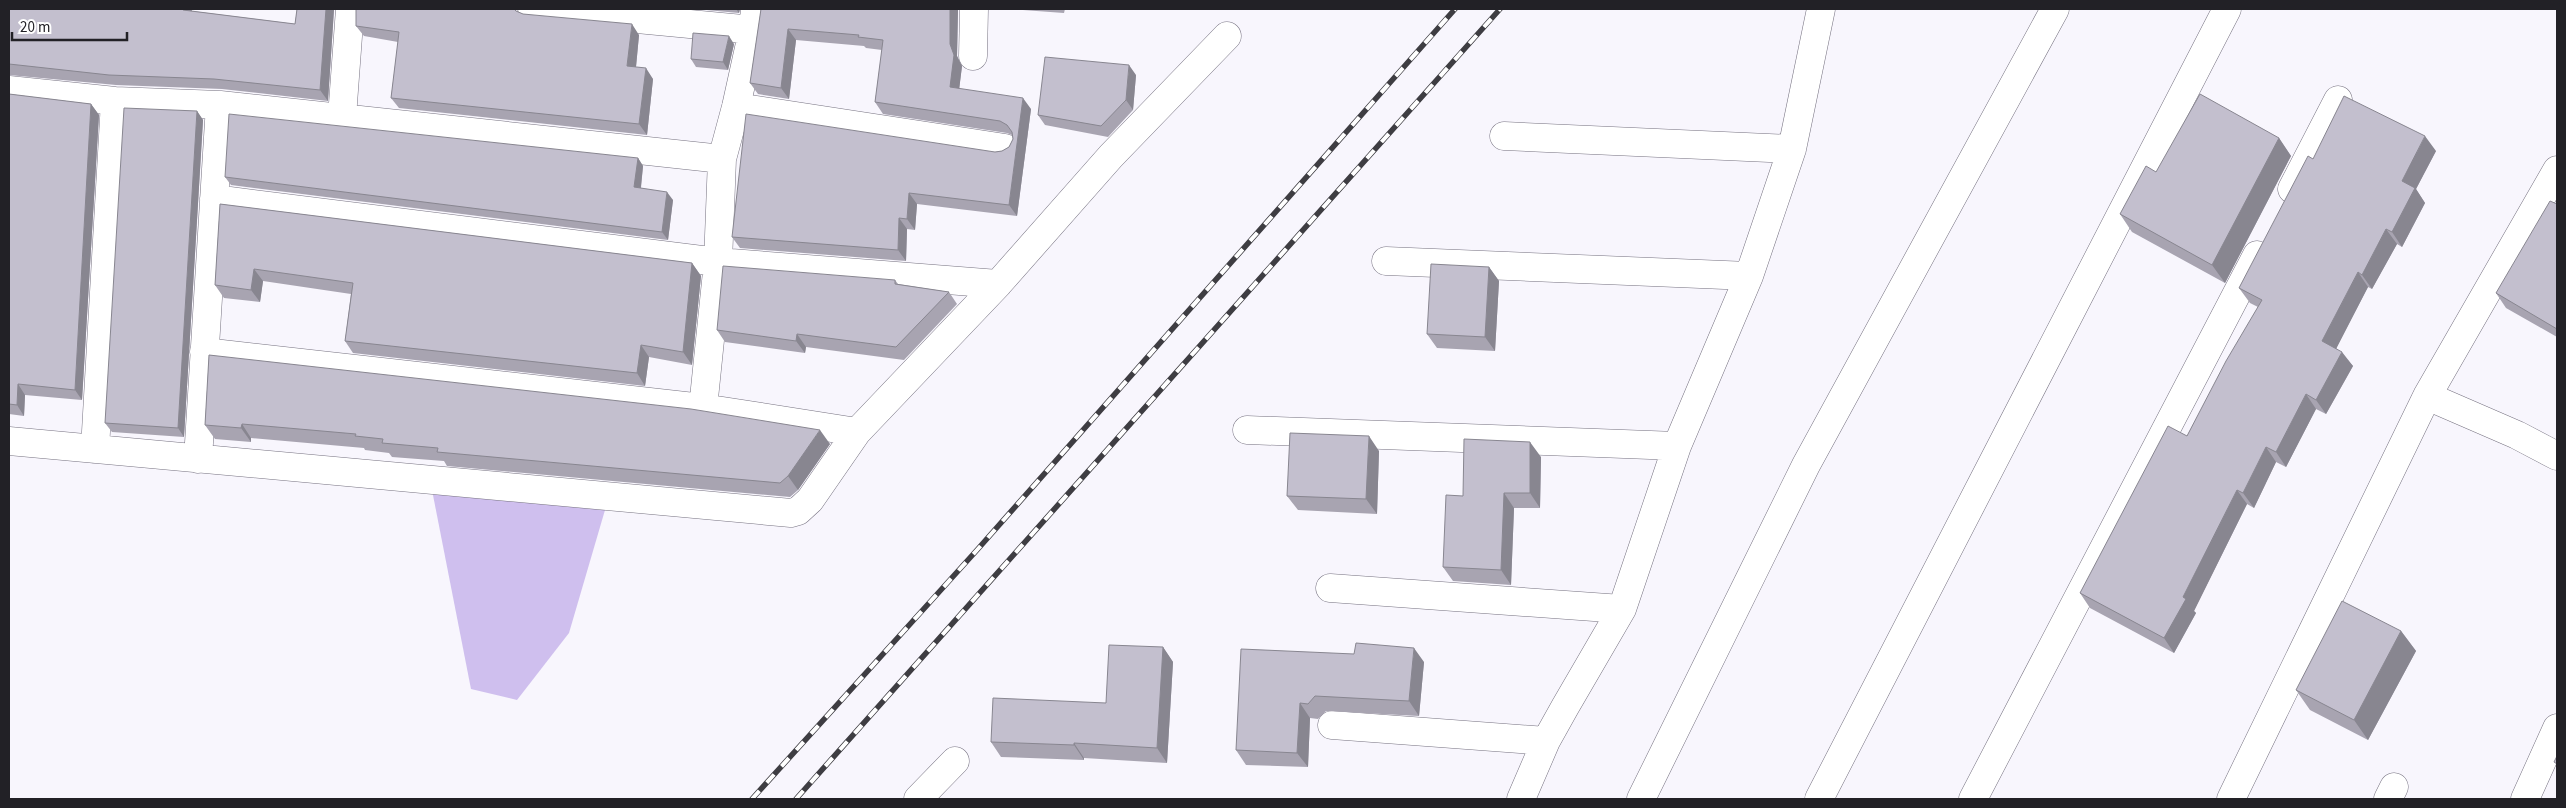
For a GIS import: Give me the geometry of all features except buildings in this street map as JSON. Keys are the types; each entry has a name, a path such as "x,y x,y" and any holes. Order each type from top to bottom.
{"street":[{"path":"342,117 350,9"},
{"path":"532,9 754,20 736,107 722,159 718,262 703,408"},
{"path":"973,56 974,9"},
{"path":"1522,799 1546,741 1622,609 1678,446 1749,276 1792,149 1822,9"},
{"path":"1642,799 1806,465 2055,9"},
{"path":"1819,799 2227,9"},
{"path":"9,441 791,513 798,511 810,500 857,432 998,284 1111,156 1227,36"},
{"path":"9,90 115,101 220,105 722,159"},
{"path":"1973,799 2338,100"},
{"path":"95,449 115,101"},
{"path":"198,459 220,105"},
{"path":"736,107 1004,148"},
{"path":"1504,136 1792,149"},
{"path":"2231,799 2426,396 2557,170"},
{"path":"214,199 718,262 998,284"},
{"path":"1386,262 1749,276"},
{"path":"204,352 703,408 857,432"},
{"path":"2426,396 2517,435 2557,456"},
{"path":"1247,430 1678,446"},
{"path":"1330,588 1622,609"},
{"path":"1332,725 1546,741"},
{"path":"2525,799 2557,728"},
{"path":"918,799 955,761"}],"shaded area":[{"path":"432,490 605,510 569,633 517,700 471,689"}],"railway":[{"path":"752,799 977,550 1455,9"},
{"path":"796,799 1500,9"}]}
